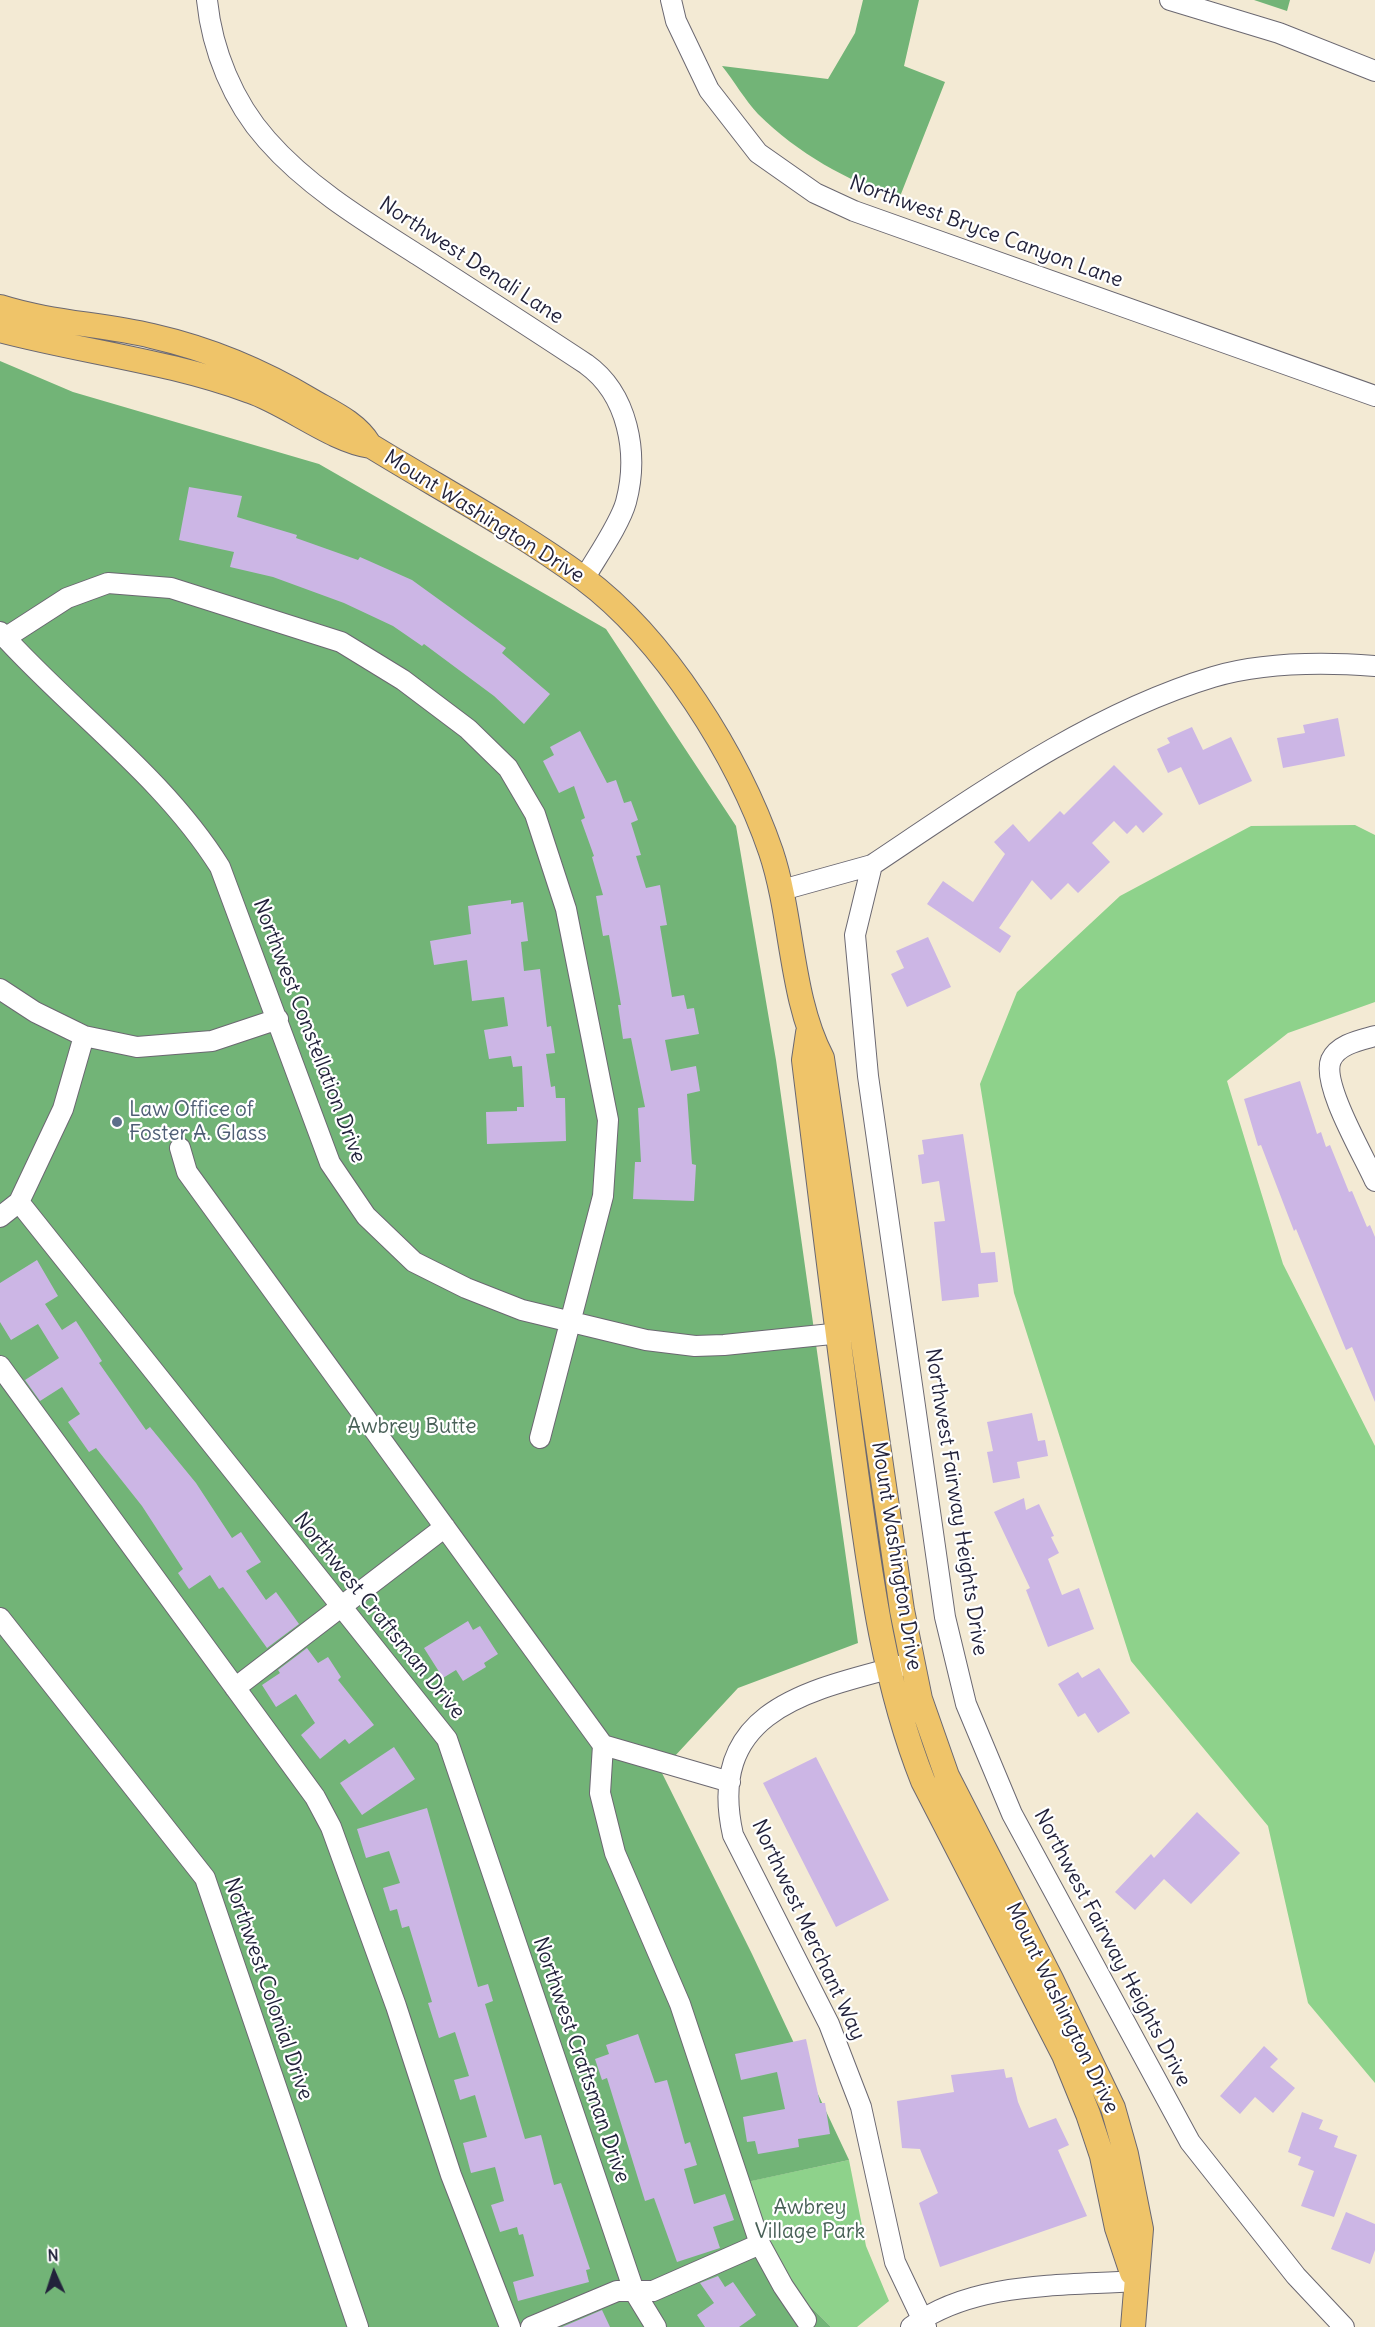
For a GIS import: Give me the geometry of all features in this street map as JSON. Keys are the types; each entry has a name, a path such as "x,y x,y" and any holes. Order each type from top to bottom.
{"main road":[{"name":"Mount Washington Drive","path":"0,307 39,318 152,336 250,368 346,420 362,432 370,446"},
{"name":"Mount Washington Drive","path":"0,330 58,345 190,372 252,391 346,440 370,446 512,532 584,579 637,628 691,694 751,799 782,890 808,1033 804,1060 865,1535 900,1666 947,1776 1062,2000 1113,2108 1126,2154 1141,2229 1133,2327"},
{"name":"Mount Washington Drive","path":"808,1033 822,1058 862,1330 900,1666"}],"street":[{"name":"Northwest Denali Lane","path":"207,0 215,45 227,77 265,138 286,161 367,222 586,364 603,380 617,401 630,435 630,477 626,504 584,579"},
{"name":"Northwest Bryce Canyon Lane","path":"671,0 676,21 709,90 758,153 815,193 865,215 1375,396"},
{"path":"1170,0 1279,33 1375,71"},
{"path":"3,635 67,598 108,583 171,588 341,642 403,680 468,729 508,768 535,814 566,909 608,1120 603,1196 540,1438"},
{"name":"Northwest Constellation Drive","path":"3,635 141,771 198,833 220,867 330,1163 366,1216 414,1262 466,1288 522,1310 646,1340 694,1346 862,1330"},
{"path":"782,890 872,865 1003,779 1076,737 1157,698 1213,677 1251,669 1343,663 1375,666"},
{"name":"Northwest Fairway Heights Drive","path":"872,865 855,935 868,1076 945,1617 966,1704 1012,1814 1190,2142 1296,2276 1344,2327"},
{"path":"0,989 35,1012 84,1036 137,1047 212,1041 278,1018"},
{"path":"1375,1035 1343,1047 1331,1059 1330,1078 1375,1181"},
{"path":"0,1217 19,1202 63,1109 84,1036"},
{"path":"180,1148 187,1172 603,1744 730,1782"},
{"name":"Northwest Craftsman Drive","path":"19,1202 447,1738 633,2291 656,2327"},
{"path":"0,1366 315,1797 331,1827 396,2006 451,2175 510,2327"},
{"path":"235,1688 445,1527"},
{"name":"Northwest Colonial Drive","path":"0,1618 205,1878 358,2327"},
{"name":"Northwest Merchant Way","path":"900,1666 811,1691 779,1706 743,1742 733,1764 728,1813 733,1835 829,2024 861,2107 895,2262 920,2324"},
{"path":"603,1744 600,1793 615,1853 680,2004 760,2244 783,2286 806,2320"},
{"path":"531,2327 617,2291 653,2291 760,2244"},
{"path":"920,2324 995,2293 1135,2281"}],"green space":[{"path":"863,0 919,0 904,66 945,82 899,199 842,174 790,141 758,114 722,66 828,79 855,33"},
{"path":"1254,0 1290,0 1287,11"},
{"name":"Awbrey Butte","path":"0,361 73,392 319,464 606,629 736,826 776,1060 858,1643 738,1688 661,1771 752,1954 849,2160 747,2182 775,2271 831,2327 0,2327"},
{"path":"1355,825 1375,835 1375,1002 1288,1033 1227,1081 1283,1264 1375,1446 1375,2083 1308,2003 1268,1826 1131,1661 1014,1293 980,1084 1017,992 1120,896 1251,826"},
{"name":"Awbrey Village Park","path":"849,2160 866,2246 889,2301 857,2327 831,2327 775,2271 746,2182"}],"building":[{"path":"189,487 242,496 237,517 297,535 296,538 358,560 360,557 412,580 506,648 502,653 550,694 524,724 494,696 424,644 422,646 393,626 344,603 273,577 230,567 234,552 179,540"},
{"path":"1338,718 1345,756 1283,768 1277,738 1305,733 1303,725"},
{"path":"1192,727 1203,750 1231,737 1252,781 1199,805 1181,767 1168,773 1157,749 1170,743 1167,738"},
{"path":"580,731 607,783 616,780 624,803 631,801 638,820 631,823 641,855 636,856 646,888 660,885 667,925 660,926 672,997 684,995 687,1009 694,1008 699,1034 665,1040 671,1071 696,1066 700,1091 687,1094 692,1164 696,1165 694,1201 633,1199 635,1162 641,1162 638,1108 645,1107 631,1038 623,1039 618,1005 621,1005 609,935 603,936 596,896 603,895 592,857 594,856 581,820 585,818 574,786 559,793 543,761 554,755 550,747"},
{"path":"1114,765 1163,814 1143,833 1136,825 1127,834 1114,821 1092,843 1110,862 1078,893 1068,883 1051,900 1032,880 999,928 1011,936 1000,953 927,904 943,881 973,902 1005,854 994,842 1013,824 1029,842 1060,811 1064,815"},
{"path":"511,900 511,904 523,902 528,941 521,942 524,971 540,969 547,1027 551,1026 555,1053 546,1054 551,1087 555,1086 556,1098 565,1098 566,1141 487,1144 486,1112 517,1111 517,1107 524,1107 522,1066 513,1067 511,1056 489,1059 484,1030 508,1026 504,997 472,1001 467,960 434,965 430,941 471,934 468,906"},
{"path":"928,937 951,987 907,1007 891,974 904,968 896,951"},
{"path":"1300,1081 1317,1134 1321,1132 1326,1147 1330,1145 1349,1192 1352,1191 1367,1227 1370,1225 1375,1237 1375,1402 1352,1347 1346,1350 1296,1229 1294,1231 1261,1145 1258,1146 1244,1099"},
{"path":"963,1134 981,1253 995,1252 998,1282 978,1284 979,1297 942,1301 934,1222 945,1221 939,1181 922,1184 918,1155 924,1154 922,1140"},
{"path":"37,1260 58,1296 45,1304 62,1330 76,1321 102,1361 99,1363 146,1430 150,1427 196,1483 232,1538 241,1532 261,1562 246,1571 266,1600 276,1592 299,1624 267,1648 223,1587 219,1589 210,1575 189,1589 178,1573 183,1569 142,1506 96,1448 89,1452 68,1422 80,1414 62,1387 40,1401 25,1380 59,1358 38,1324 11,1340 0,1322 0,1283"},
{"path":"1032,1413 1038,1441 1045,1440 1048,1456 1017,1462 1020,1478 993,1483 987,1452 993,1451 987,1422"},
{"path":"1024,1498 1026,1510 1039,1504 1054,1536 1051,1537 1059,1553 1048,1559 1062,1595 1079,1588 1094,1629 1048,1647 1026,1590 1030,1588 994,1512"},
{"path":"468,1621 473,1630 480,1626 498,1654 484,1663 486,1667 463,1681 456,1670 443,1678 424,1648"},
{"path":"307,1648 318,1663 328,1657 341,1677 338,1680 374,1725 349,1744 345,1739 320,1759 301,1735 315,1723 296,1694 276,1707 262,1685 280,1673 278,1670"},
{"path":"1099,1668 1130,1713 1098,1733 1085,1713 1078,1717 1058,1684 1078,1672 1082,1678"},
{"path":"394,1747 415,1779 362,1815 340,1783"},
{"path":"816,1757 889,1900 836,1927 763,1783"},
{"path":"427,1808 478,1987 488,1984 493,2001 485,2004 525,2139 541,2135 554,2185 561,2183 590,2269 586,2270 589,2282 518,2301 513,2282 534,2276 523,2234 519,2235 517,2227 500,2232 491,2205 504,2201 495,2167 471,2173 463,2143 487,2137 475,2095 460,2100 454,2080 469,2076 455,2032 439,2038 428,2003 432,2002 409,1926 402,1928 397,1909 390,1911 383,1888 400,1883 389,1851 366,1858 357,1829"},
{"path":"1197,1812 1240,1853 1191,1904 1164,1879 1135,1910 1115,1892 1151,1854 1154,1858"},
{"path":"638,2034 655,2083 667,2080 685,2144 690,2142 697,2165 684,2169 694,2204 725,2194 734,2220 713,2227 720,2248 677,2262 654,2198 645,2201 607,2078 602,2080 595,2059 609,2054 606,2045"},
{"path":"806,2039 820,2103 825,2103 830,2134 798,2139 799,2147 758,2154 755,2141 747,2142 743,2117 785,2109 777,2072 741,2080 735,2054"},
{"path":"1264,2046 1278,2059 1270,2067 1295,2088 1273,2113 1255,2097 1240,2114 1220,2096"},
{"path":"1004,2069 1006,2078 1012,2077 1018,2102 1029,2128 1056,2118 1069,2145 1058,2150 1087,2216 940,2267 919,2203 938,2193 920,2149 902,2148 897,2101 954,2092 951,2075"},
{"path":"1302,2112 1323,2120 1319,2129 1338,2136 1334,2147 1357,2155 1334,2217 1301,2206 1314,2171 1298,2165 1301,2157 1288,2152"},
{"path":"1346,2212 1375,2224 1375,2250 1370,2264 1331,2249"},
{"path":"718,2276 725,2287 733,2282 756,2315 739,2327 705,2327 697,2315 714,2303 700,2283"},
{"path":"602,2310 610,2327 562,2327"}],"place":[{"name":"Law Office of Foster A. Glass","path":"117,1122"}]}
